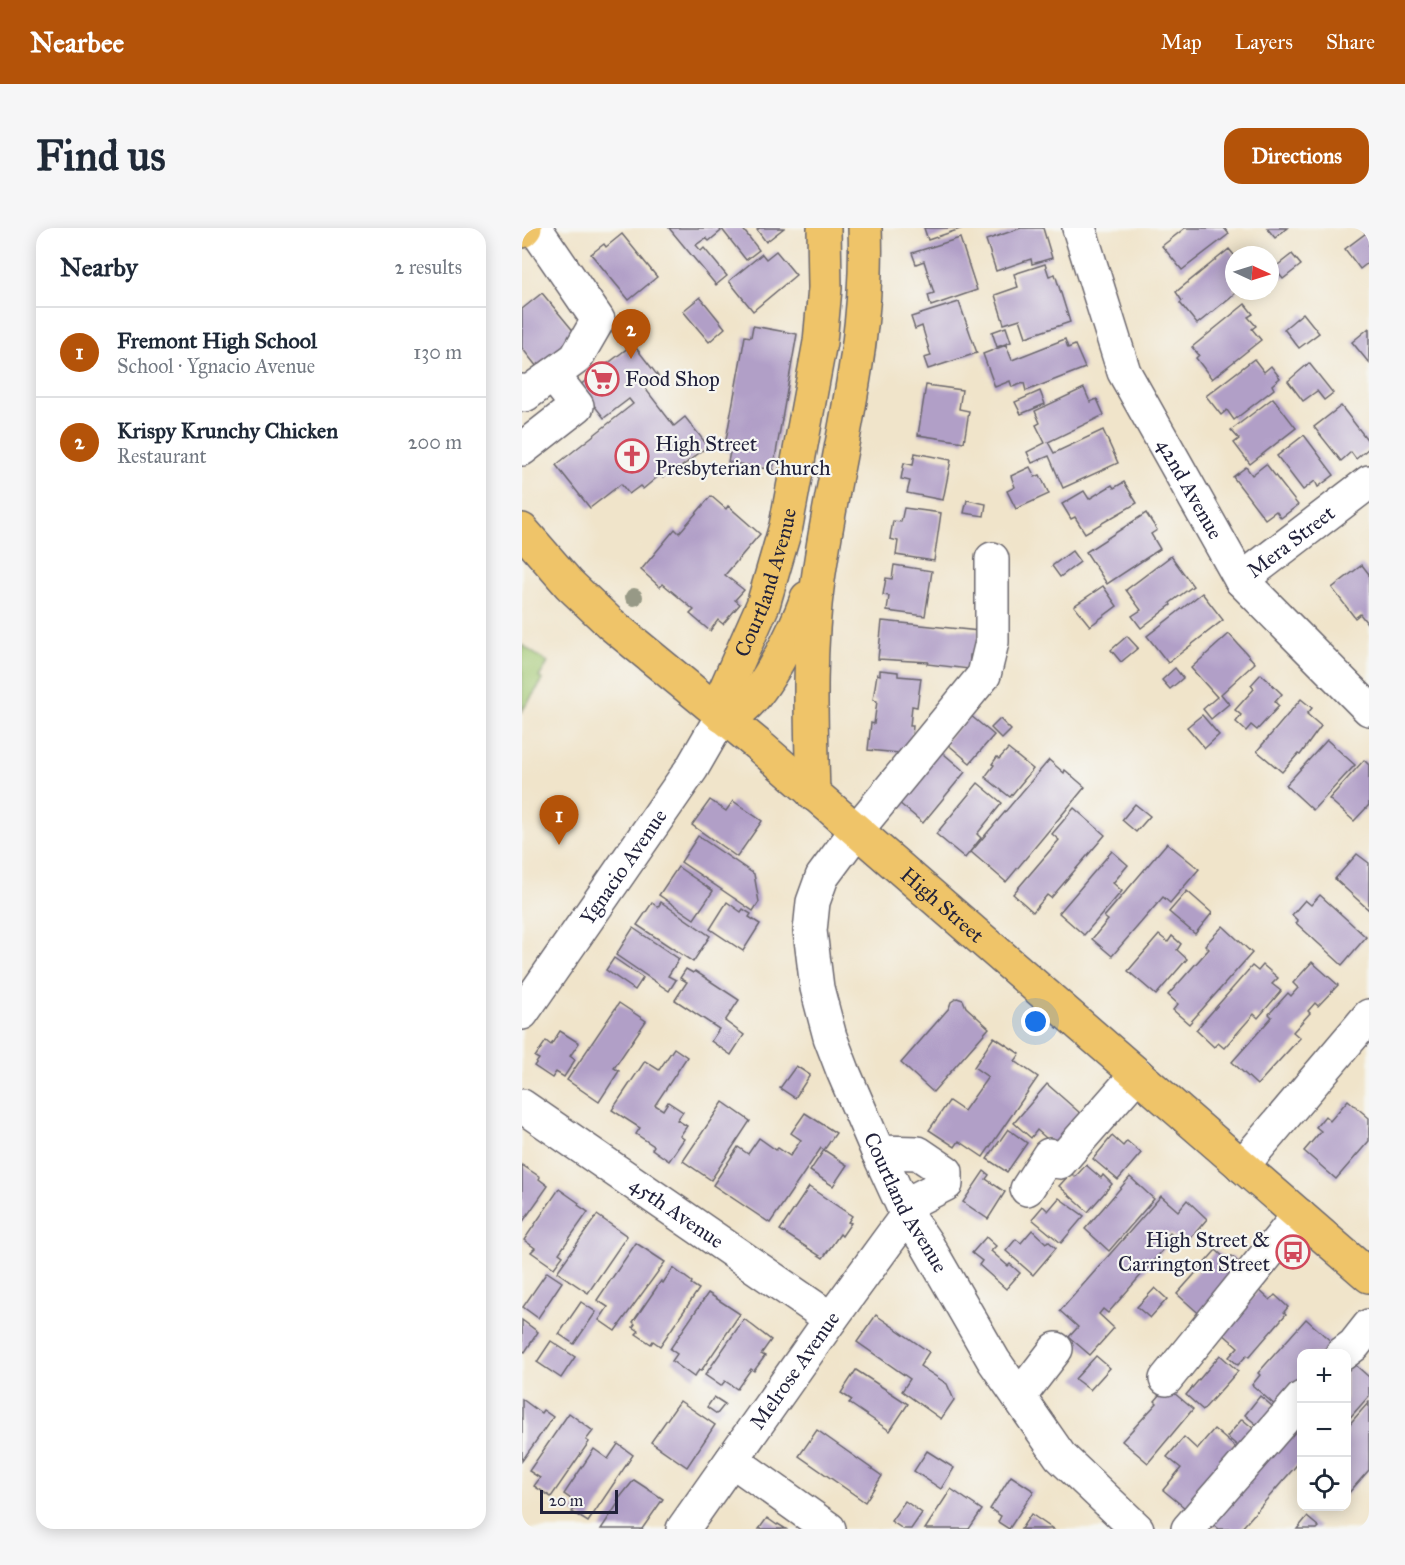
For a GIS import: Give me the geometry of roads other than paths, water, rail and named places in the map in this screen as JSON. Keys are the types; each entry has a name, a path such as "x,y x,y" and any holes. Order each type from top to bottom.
{"main road":[{"name":"Courtland Avenue","path":"824,228 825,288 820,342 786,526 763,605 723,695 722,716 740,710 755,695 778,661 799,620 814,578 826,532"},
{"name":"Courtland Avenue","path":"813,794 811,661 813,619 826,532 860,345 864,287 864,228"},
{"name":"High Street","path":"522,530 569,584 611,624 813,794 1369,1276"}],"street":[{"path":"522,391 525,395 576,358 598,320 534,228"},
{"name":"42nd Avenue","path":"1079,228 1124,372 1241,580 1369,709"},
{"path":"522,449 577,406 553,375"},
{"name":"Mera Street","path":"1241,580 1369,482"},
{"name":"Courtland Avenue","path":"992,559 992,642 984,675 856,831 822,877 813,902 810,931 817,988 830,1037 905,1210 994,1361 1060,1456 1137,1529"},
{"name":"Ygnacio Avenue","path":"522,1013 692,768 722,716"},
{"path":"1242,1166 1369,1016"},
{"path":"1027,1189 1049,1155 1060,1162 1137,1074"},
{"name":"45th Avenue","path":"522,1106 831,1319"},
{"path":"878,1152 918,1153 946,1172 946,1184 905,1210"},
{"name":"Melrose Avenue","path":"683,1529 905,1210"},
{"path":"1166,1379 1299,1215"},
{"path":"1347,1349 1369,1326"},
{"path":"1019,1397 1056,1349"},
{"path":"1188,1529 1298,1403"},
{"path":"732,1460 829,1529"}],"place":[{"name":"Krispy Krunchy Chicken","path":"631,359"},
{"name":"Food Shop","path":"602,379"},
{"name":"High Street Presbyterian Church","path":"632,456"},
{"name":"Fremont High School","path":"559,845"},
{"name":"High Street & Carrington Street","path":"1293,1252"}]}
